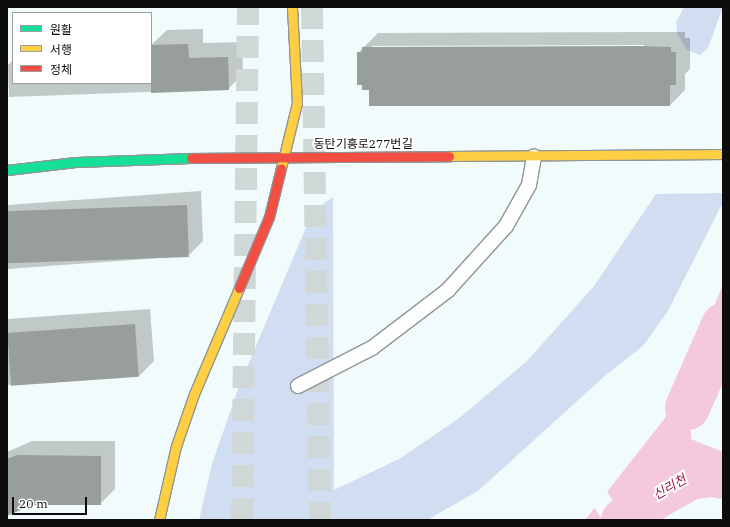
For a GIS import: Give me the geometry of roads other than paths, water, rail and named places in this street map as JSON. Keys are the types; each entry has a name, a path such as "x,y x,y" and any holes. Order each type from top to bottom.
{"street":[{"path":"159,520 176,446 194,394 269,217 297,103 292,7"},
{"name":"동탄기흥로277번길","path":"7,170 84,162 284,157 722,154"}],"lane":[{"path":"298,386 372,348 448,290 506,226 529,185 534,156"}],"waterway":[{"path":"687,407 723,325"},
{"name":"신리천","path":"623,520 652,498 691,476 713,474 723,476"}],"tunnel":[{"path":"242,520 248,7"},
{"path":"312,7 320,520"}]}
